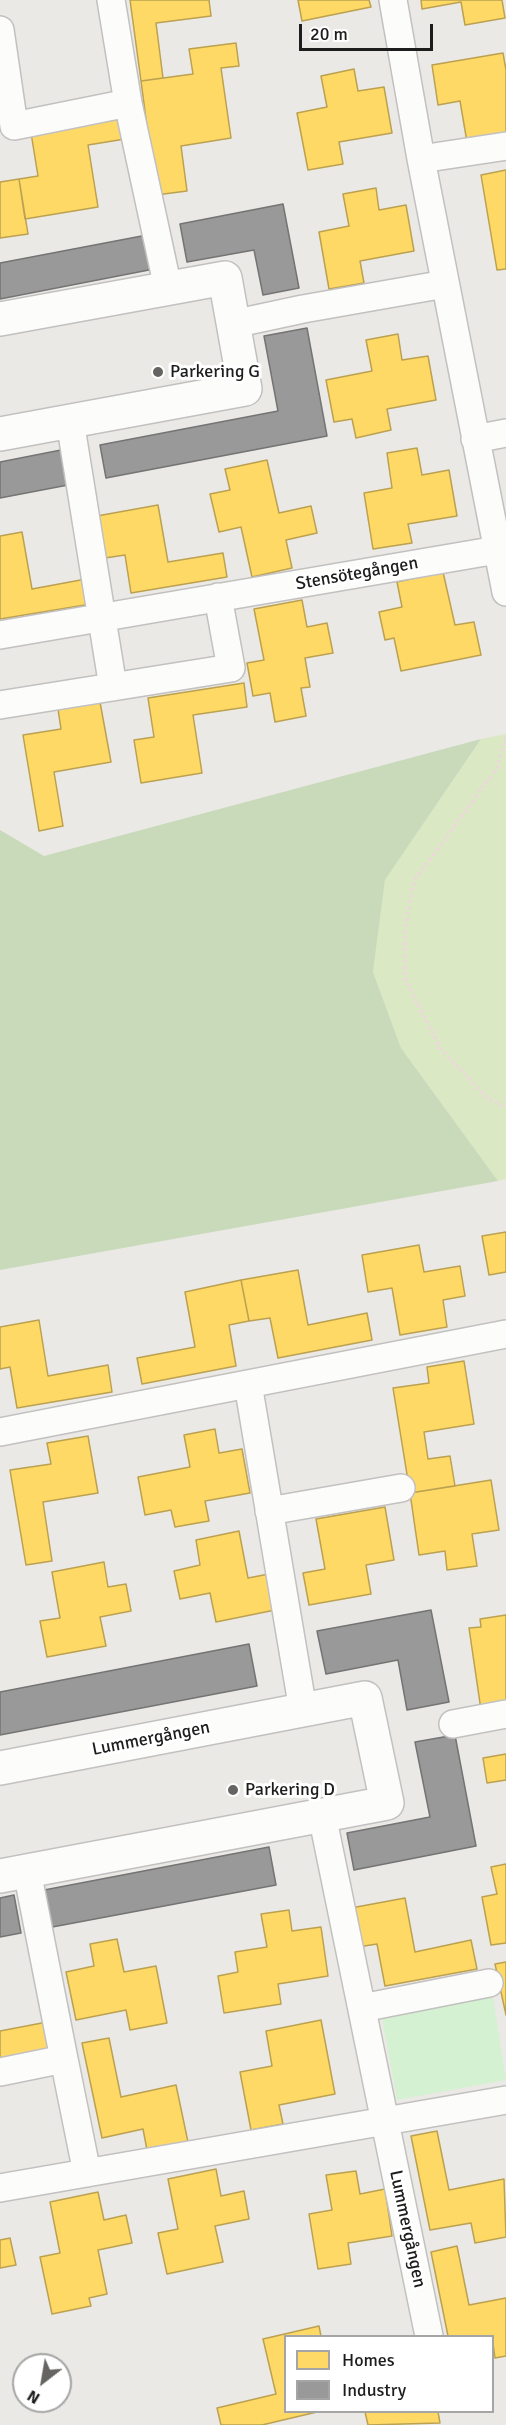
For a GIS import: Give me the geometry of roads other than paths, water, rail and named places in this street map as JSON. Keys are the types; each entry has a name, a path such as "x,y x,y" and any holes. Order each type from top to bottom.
{"street":[{"path":"0,319 225,278 245,388 0,434"},
{"name":"Lummergången","path":"0,1768 365,1698 387,1803 13,1873"}],"lane":[{"path":"111,0 128,103 168,288"},
{"path":"393,0 421,159 506,592"},
{"path":"0,30 14,126 128,103"},
{"path":"421,159 506,146"},
{"path":"233,324 445,284"},
{"path":"70,421 114,687"},
{"path":"475,439 506,433"},
{"name":"Stensötegången","path":"0,634 497,550"},
{"path":"0,705 231,668 218,597"},
{"path":"0,1432 506,1334"},
{"path":"248,1384 303,1710"},
{"path":"269,1511 401,1488"},
{"path":"453,1724 506,1714"},
{"name":"Lummergången","path":"322,1815 429,2335"},
{"name":"Lummergången","path":"13,1873 64,2060 87,2173"},
{"path":"362,2008 489,1983"},
{"path":"0,2072 64,2060"},
{"path":"0,2188 506,2100"}],"place":[{"name":"Parkering G","path":"158,372"},
{"name":"Parkering D","path":"233,1790"}]}
